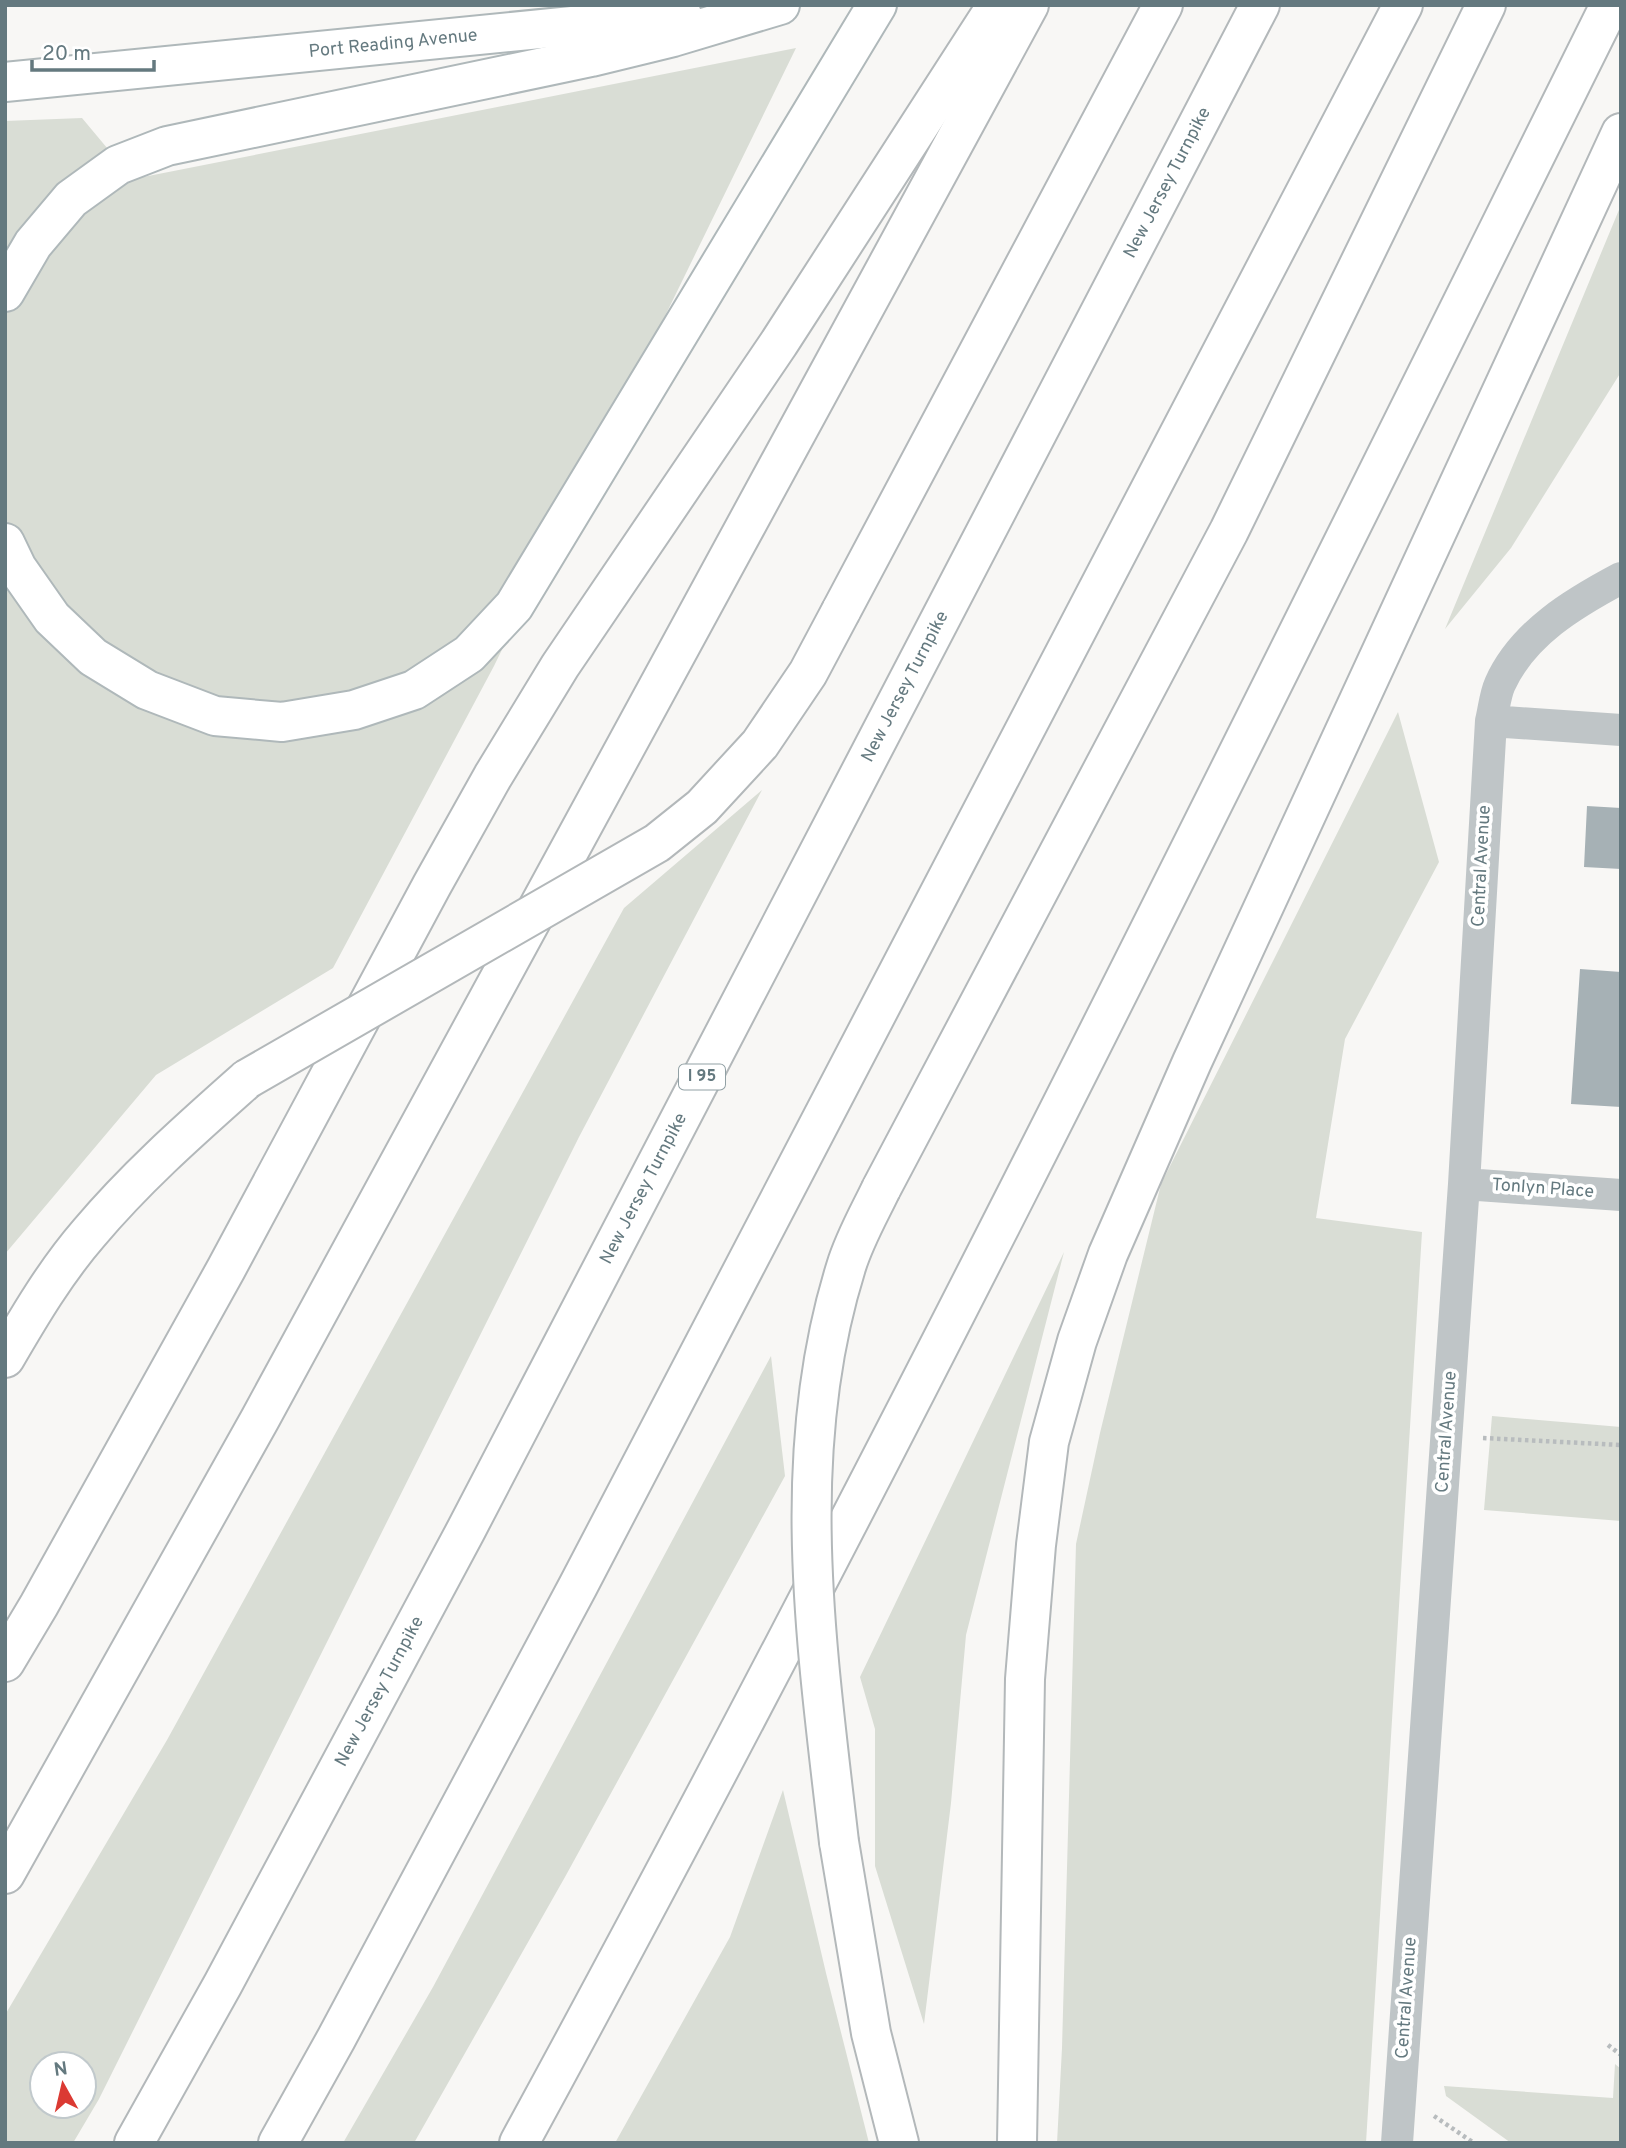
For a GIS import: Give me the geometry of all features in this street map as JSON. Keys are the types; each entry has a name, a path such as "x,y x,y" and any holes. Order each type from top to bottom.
{"main road":[{"path":"5,292 33,244 71,199 118,165 167,146 591,57 673,37 781,5"},
{"name":"Port Reading Avenue","path":"5,82 781,5"},
{"path":"5,543 17,568 52,618 93,657 147,690 215,716 282,722 354,710 414,690 469,654 514,606 877,5"},
{"path":"5,1662 226,1269 493,776 561,666 779,343 997,5"},
{"path":"5,1874 260,1419 1029,5"},
{"path":"5,1358 35,1307 87,1234 143,1172 247,1079 657,843 702,807 760,744 808,673 1163,5"},
{"name":"New Jersey Turnpike","path":"134,2143 223,1984 459,1542 1260,5"},
{"path":"278,2143 585,1574 1403,5"},
{"path":"899,2143 871,2033 839,1842 816,1641 810,1520 815,1424 826,1338 847,1264 881,1189 1229,531 1486,5"},
{"path":"519,2143 767,1677 1099,1034 1610,5"},
{"path":"1017,2143 1025,1679 1036,1545 1049,1442 1077,1341 1108,1254 1192,1062 1621,133"}],"street":[{"name":"Central Avenue","path":"1397,2143 1464,1184 1491,721 1500,685 1518,655 1547,625 1581,599 1621,578"},
{"path":"1491,721 1621,730"},
{"name":"Tonlyn Place","path":"1464,1184 1621,1195"}],"path":[{"path":"1447,1436 1621,1445"},
{"path":"1608,2045 1621,2055"}],"shaded area":[{"path":"796,48 494,666 333,968 156,1075 5,1254 5,121 82,118 133,179"},
{"path":"1621,205 1621,372 1511,548 1445,629"},
{"path":"1398,712 1439,862 1345,1039 1316,1218 1422,1232 1366,2143 1057,2143 1076,1544 1100,1433 1161,1184"},
{"path":"762,790 579,1137 99,2099 98,2050 28,2050 28,2120 87,2120 73,2143 5,2143 5,2015 167,1740 624,908"},
{"path":"1064,1252 966,1635 951,1803 924,2024 875,1866 875,1729 860,1677"},
{"path":"771,1356 785,1476 565,1877 414,2143 343,2143 433,1987"},
{"path":"1492,1416 1621,1427 1621,1521 1484,1510"},
{"path":"783,1790 869,2143 615,2143 730,1937"},
{"path":"1615,2064 1621,2069 1621,2143 1511,2143 1446,2096 1444,2086 1613,2098"}],"building":[{"path":"1587,806 1621,808 1621,869 1584,867"},
{"path":"1580,969 1621,972 1621,1107 1571,1104"}]}
